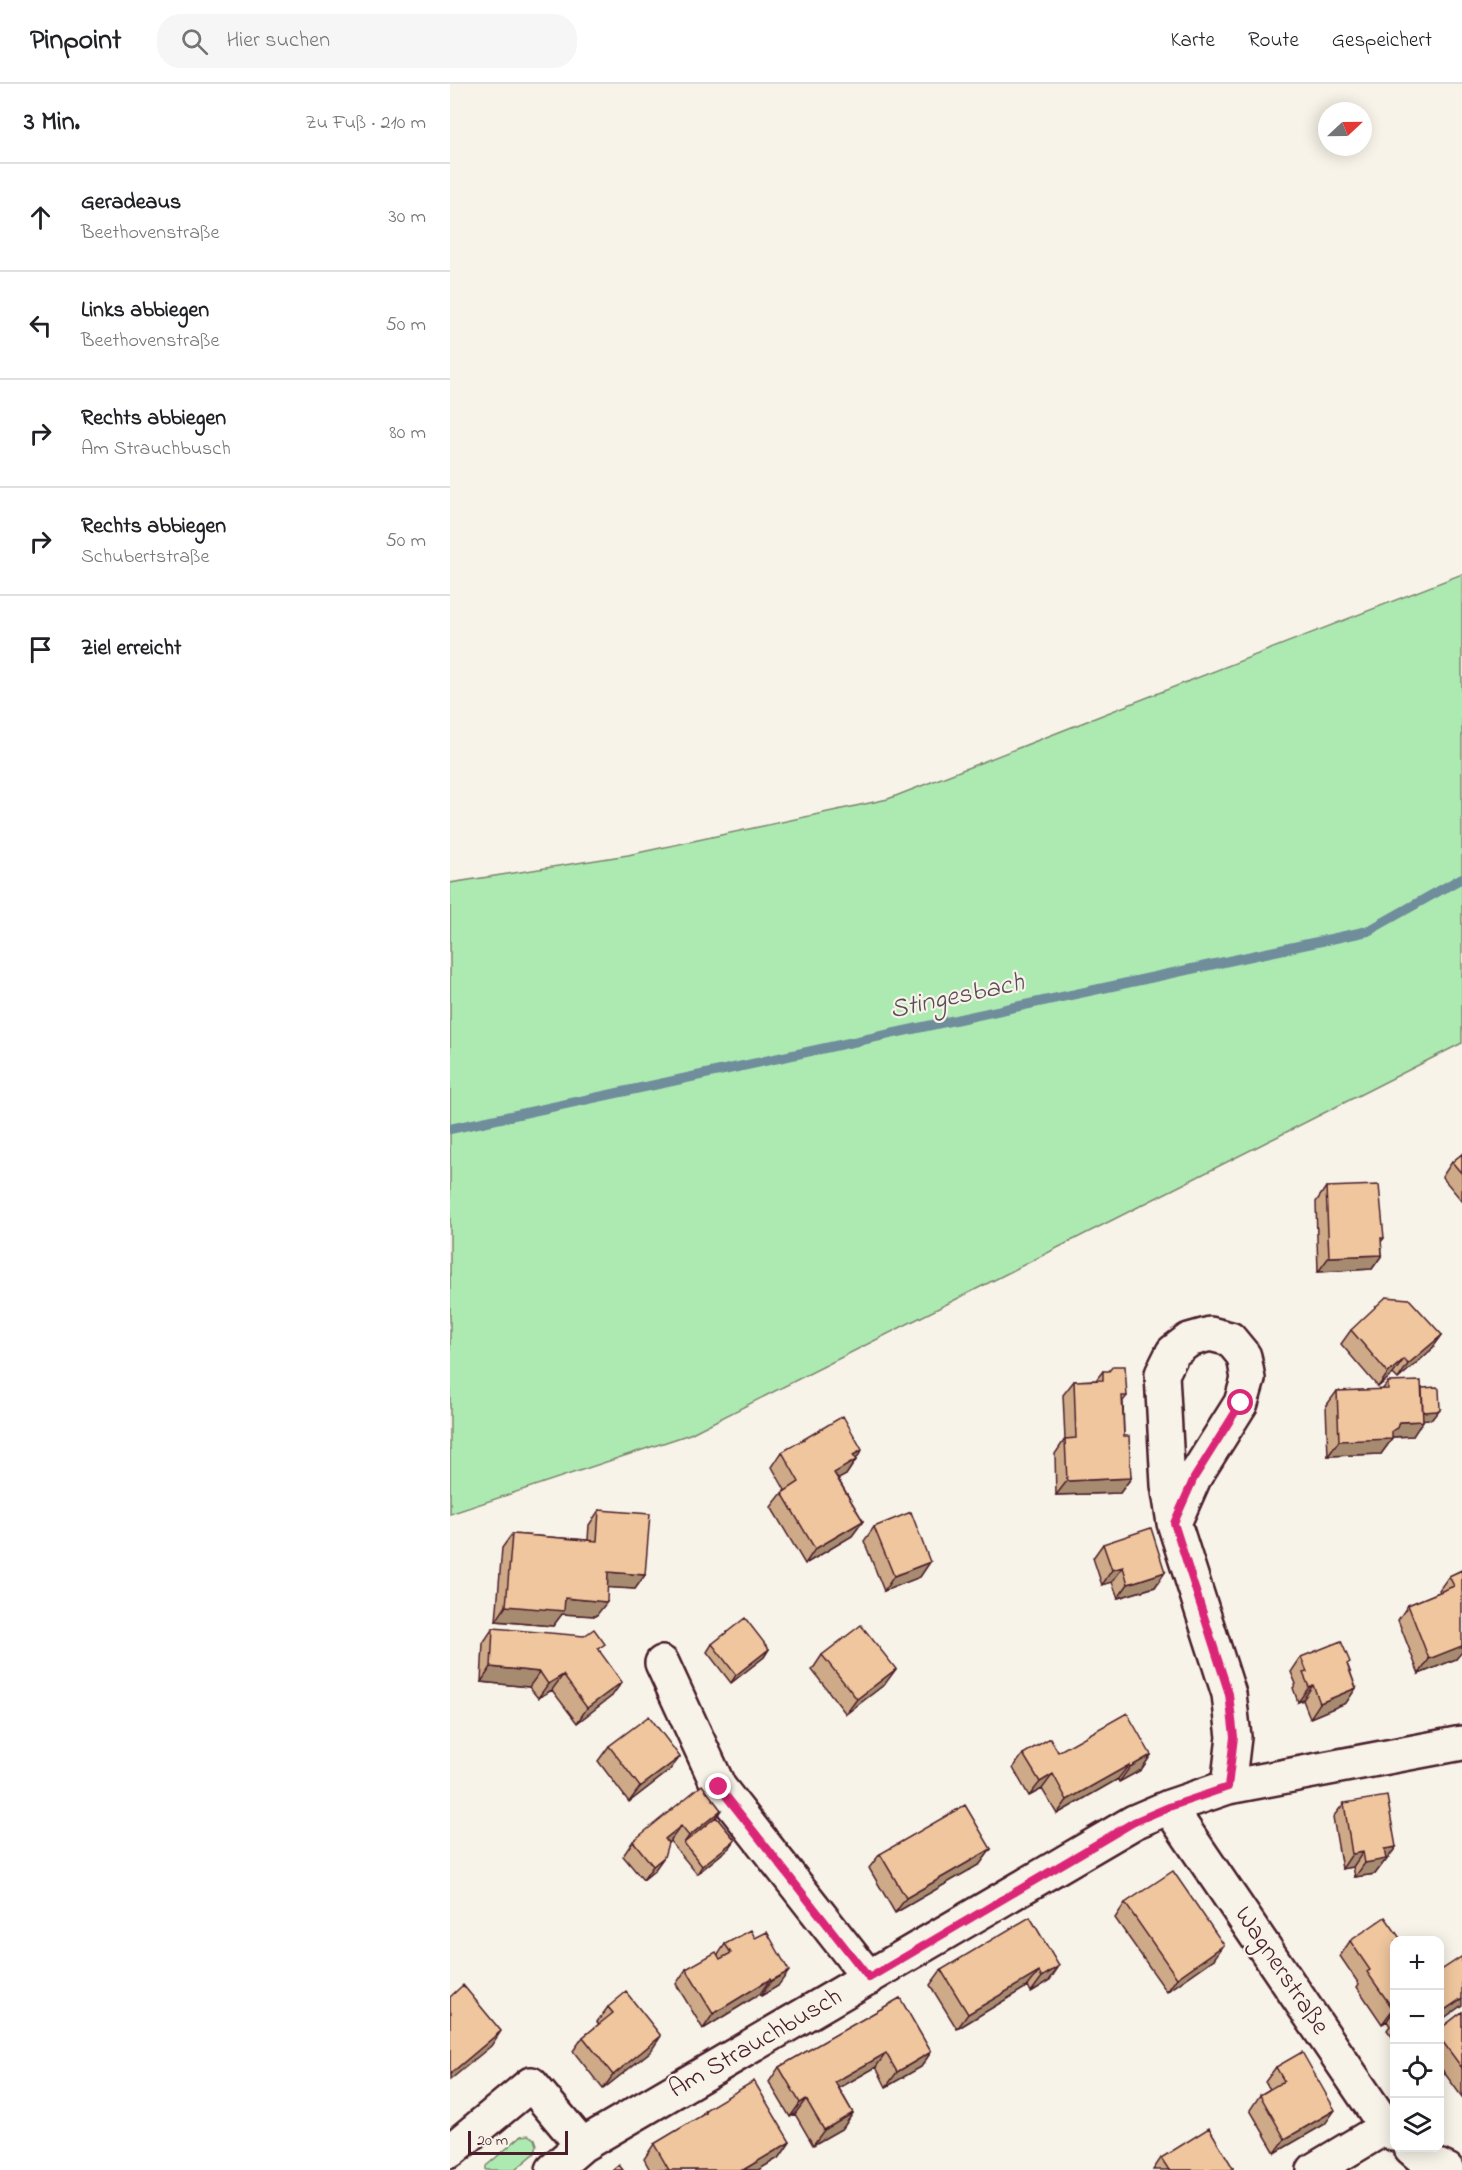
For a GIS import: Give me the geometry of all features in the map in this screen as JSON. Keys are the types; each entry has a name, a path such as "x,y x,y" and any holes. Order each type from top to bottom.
{"street":[{"path":"1174,1523 1194,1478 1241,1403 1248,1379 1244,1356 1230,1339 1210,1334 1189,1340 1173,1352 1162,1374 1168,1485 1174,1523 1229,1694 1234,1737 1228,1787"},
{"path":"662,1663 719,1787 869,1978"},
{"name":"Am Strauchbusch","path":"553,2170 582,2145 1134,1822 1169,1807 1228,1787 1462,1743"},
{"name":"Wagnerstraße","path":"1169,1807 1390,2126"},
{"path":"450,2151 531,2084 582,2145"},
{"path":"1314,2170 1390,2139"},
{"name":"Wagnerstraße","path":"1416,2152 1425,2160 1447,2170"}],"green space":[{"path":"1462,574 1462,1043 690,1434 450,1514 450,883 628,855 888,799"},
{"path":"529,2135 535,2139 537,2145 535,2153 515,2170 486,2170 486,2166 521,2136"}],"building":[{"path":"1462,1154 1462,1174 1452,1162"},
{"path":"1379,1185 1384,1238 1381,1238 1382,1255 1329,1257 1326,1187"},
{"path":"1386,1297 1409,1299 1442,1335 1408,1364 1404,1359 1388,1373 1351,1330"},
{"path":"1113,1366 1125,1366 1127,1396 1122,1396 1124,1436 1129,1436 1131,1478 1067,1481 1065,1439 1076,1438 1074,1381 1103,1380 1103,1371 1109,1371"},
{"path":"1421,1381 1423,1421 1400,1422 1398,1428 1392,1431 1392,1439 1339,1441 1337,1391 1388,1389 1388,1382"},
{"path":"1437,1387 1440,1409 1423,1412 1422,1388"},
{"path":"843,1416 862,1450 853,1455 856,1460 834,1473 863,1521 815,1549 782,1493 799,1482 782,1452"},
{"path":"599,1510 650,1514 645,1575 608,1572 607,1602 565,1598 564,1611 506,1606 512,1534 597,1541"},
{"path":"911,1512 930,1562 894,1576 874,1527"},
{"path":"1151,1528 1165,1572 1128,1584 1123,1567 1112,1570 1103,1544"},
{"path":"1462,1570 1462,1646 1429,1659 1408,1605 1454,1586 1449,1576"},
{"path":"745,1618 769,1649 736,1675 712,1644"},
{"path":"861,1625 896,1669 857,1699 822,1655"},
{"path":"493,1628 584,1636 594,1629 605,1644 598,1649 622,1682 587,1708 563,1675 548,1684 540,1672 491,1667"},
{"path":"1341,1641 1350,1662 1347,1664 1356,1688 1320,1703 1313,1685 1309,1687 1303,1673 1307,1672 1301,1657"},
{"path":"1127,1713 1151,1755 1067,1800 1053,1774 1040,1782 1023,1754 1050,1738 1058,1752"},
{"path":"649,1716 680,1757 640,1787 609,1746"},
{"path":"702,1785 721,1810 689,1836 681,1826 665,1839 668,1843 664,1857 653,1866 633,1841"},
{"path":"1387,1796 1396,1847 1384,1849 1386,1859 1365,1863 1363,1852 1352,1854 1344,1803"},
{"path":"965,1805 991,1849 906,1898 880,1854"},
{"path":"716,1817 735,1840 702,1866 684,1843"},
{"path":"1173,1871 1224,1945 1177,1978 1125,1903"},
{"path":"1030,1917 1059,1966 1042,1977 1039,1972 968,2014 941,1970"},
{"path":"1385,1917 1398,1936 1390,1936 1390,2005 1367,1972 1370,1970 1350,1941"},
{"path":"751,1930 755,1938 767,1932 789,1971 771,1981 770,1979 713,2014 686,1969 716,1952 720,1959 731,1953 725,1944"},
{"path":"1461,1957 1462,1998 1444,2010 1444,1990 1444,1968"},
{"path":"463,1985 501,2031 450,2074 450,1997"},
{"path":"626,1992 661,2036 613,2075 583,2037 613,2013 608,2007"},
{"path":"900,1998 931,2052 897,2072 886,2053 835,2082 853,2113 824,2130 806,2099 800,2103 779,2067"},
{"path":"1462,2012 1462,2068 1444,2043 1444,2026"},
{"path":"1302,2052 1335,2110 1285,2139 1260,2095 1284,2081 1276,2067"},
{"path":"754,2081 790,2142 743,2170 669,2170 654,2144"},
{"path":"1209,2128 1233,2168 1231,2170 1169,2170 1161,2158"},
{"path":"619,2165 623,2170 613,2170"}],"waterway":[{"name":"Stingesbach","path":"450,1129 1368,931 1462,878"}],"route":[{"path":"719,1787 869,1978 1134,1822 1169,1807 1228,1787 1234,1737 1229,1694 1174,1523 1194,1478 1241,1403"}]}
